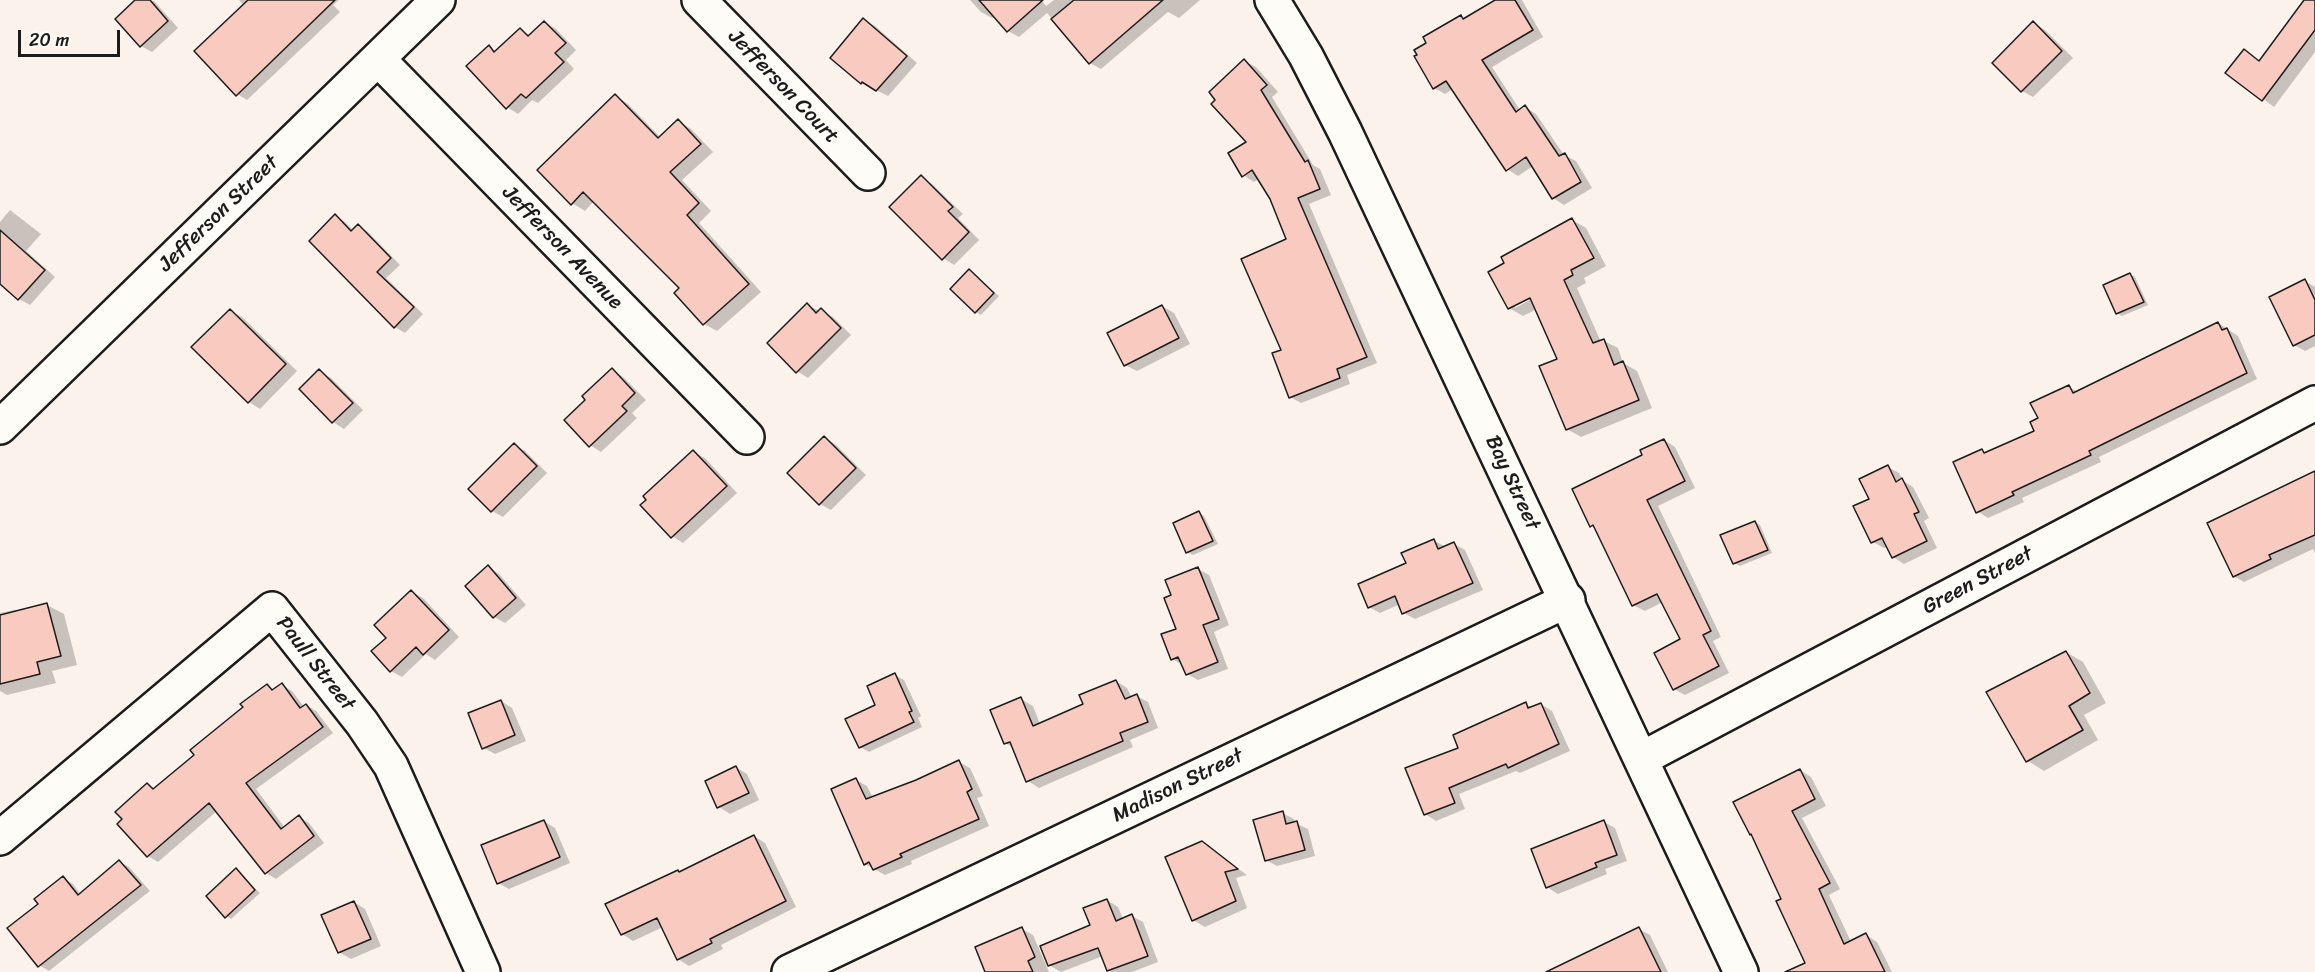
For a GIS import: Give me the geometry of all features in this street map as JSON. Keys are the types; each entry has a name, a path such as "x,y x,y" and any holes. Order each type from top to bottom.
{"street":[{"name":"Jefferson Street","path":"0,427 438,0"},
{"name":"Jefferson Court","path":"699,0 868,173"},
{"name":"Bay Street","path":"1283,4 1306,57 1345,132 1568,600 1741,972"},
{"name":"Jefferson Avenue","path":"378,59 747,437"},
{"name":"Green Street","path":"1641,759 2315,403"},
{"name":"Madison Street","path":"789,972 1568,600"},
{"name":"Paull Street","path":"0,838 272,609 373,738 391,766 483,972"}],"building":[{"path":"135,0 150,0 168,21 140,47 115,19"},
{"path":"248,0 335,0 236,96 194,51"},
{"path":"979,0 1043,0 1007,32"},
{"path":"1074,0 1163,0 1089,64 1051,19"},
{"path":"1495,0 1515,0 1533,30 1482,60 1516,112 1525,105 1559,156 1565,153 1581,182 1552,199 1526,157 1506,171 1446,81 1433,89 1414,56 1417,55 1414,50 1426,43 1423,37 1461,15 1463,19"},
{"path":"2304,0 2315,0 2315,30 2262,101 2225,73 2244,49 2259,61"},
{"path":"863,18 907,56 876,91 862,82 861,84 830,58"},
{"path":"544,21 566,43 555,53 564,62 526,98 521,94 506,109 466,66 489,45 494,52 520,28 528,36"},
{"path":"2033,21 2062,51 2021,92 1992,63"},
{"path":"1244,59 1267,85 1261,90 1305,162 1308,160 1320,189 1298,198 1367,357 1337,369 1340,378 1289,398 1272,353 1281,350 1241,259 1286,239 1270,199 1252,170 1242,177 1228,153 1246,142 1211,104 1215,100 1209,92"},
{"path":"615,94 658,138 678,119 701,144 670,172 699,203 687,215 749,284 703,325 674,293 679,288 583,192 571,205 537,170"},
{"path":"921,175 953,207 948,211 969,232 942,260 889,207"},
{"path":"335,214 351,231 358,224 391,258 377,272 414,307 394,328 309,241"},
{"path":"1572,218 1594,258 1571,270 1573,275 1564,280 1593,343 1604,339 1614,365 1623,361 1639,400 1566,430 1539,366 1557,359 1530,298 1508,309 1488,272 1504,263 1501,257"},
{"path":"0,230 45,270 18,300 0,284"},
{"path":"969,269 994,293 975,313 950,289"},
{"path":"2130,273 2144,302 2116,314 2103,285"},
{"path":"2305,279 2315,300 2315,335 2293,346 2269,297"},
{"path":"807,303 816,313 821,308 841,328 796,373 767,343"},
{"path":"1162,305 1179,338 1124,366 1107,333"},
{"path":"230,309 286,364 248,403 191,347"},
{"path":"2218,322 2222,330 2227,328 2247,373 2089,451 2091,455 2012,492 2014,495 1976,513 1953,462 1982,449 1984,453 2034,431 2030,422 2038,418 2030,403 2069,385 2073,393"},
{"path":"612,368 635,393 622,406 627,411 589,447 564,420 585,400 582,396"},
{"path":"319,369 353,403 332,423 299,389"},
{"path":"824,436 856,468 819,505 787,473"},
{"path":"1664,439 1685,481 1647,500 1711,631 1703,635 1719,666 1673,690 1654,653 1680,639 1657,594 1632,606 1593,525 1590,527 1572,489 1642,455 1640,450"},
{"path":"514,443 537,466 491,512 468,489"},
{"path":"693,450 727,486 671,538 640,505 646,500 643,496"},
{"path":"1888,465 1896,482 1902,478 1919,512 1914,514 1927,541 1892,558 1882,538 1871,543 1853,506 1869,499 1859,479"},
{"path":"2315,471 2315,535 2269,555 2271,559 2233,577 2207,523"},
{"path":"1199,511 1213,541 1186,553 1173,523"},
{"path":"1755,521 1768,550 1733,564 1720,535"},
{"path":"1434,539 1438,549 1454,542 1473,583 1402,614 1395,596 1368,608 1358,584 1406,563 1401,553"},
{"path":"488,565 516,598 493,618 465,586"},
{"path":"1198,567 1219,619 1203,625 1218,662 1186,675 1178,657 1171,660 1161,634 1176,629 1164,598 1171,595 1165,580"},
{"path":"411,590 449,630 423,655 416,647 390,672 371,651 386,638 374,625"},
{"path":"47,603 61,656 37,662 40,674 0,684 0,615"},
{"path":"2066,651 2090,693 2069,706 2083,730 2026,762 1986,692"},
{"path":"895,673 912,711 909,712 914,722 859,748 845,719 875,705 867,686"},
{"path":"1116,680 1125,699 1137,694 1148,722 1120,733 1123,741 1026,782 1010,742 1004,744 990,710 1021,697 1033,726 1083,704 1079,695"},
{"path":"282,683 300,708 306,704 323,727 246,783 281,829 299,815 314,836 265,874 209,803 147,857 117,824 122,819 115,812 147,783 153,789 194,755 190,750 243,707 240,704 267,684 272,690"},
{"path":"501,700 515,735 482,749 468,713"},
{"path":"1526,702 1528,708 1541,703 1559,744 1508,768 1506,764 1449,788 1455,803 1424,815 1405,768 1458,748 1453,735"},
{"path":"959,760 972,789 967,792 979,819 900,854 902,857 873,870 869,862 864,865 831,789 856,778 866,799 916,780"},
{"path":"736,766 749,793 717,808 705,781"},
{"path":"1800,769 1815,799 1792,811 1830,883 1819,889 1844,944 1866,933 1885,972 1785,972 1805,963 1776,901 1781,899 1751,834 1733,802"},
{"path":"1283,811 1286,824 1297,821 1305,850 1265,861 1253,820"},
{"path":"544,820 560,857 497,884 481,845"},
{"path":"1604,820 1617,855 1595,863 1597,867 1546,888 1531,849"},
{"path":"754,835 786,901 710,939 712,943 677,960 657,918 621,935 605,904 678,870 679,872"},
{"path":"1202,841 1238,869 1225,872 1236,901 1192,921 1165,857"},
{"path":"119,860 141,885 38,967 7,928 38,904 34,899 63,876 78,895"},
{"path":"236,868 255,890 225,918 206,896"},
{"path":"1107,899 1116,921 1132,914 1148,956 1107,971 1098,948 1048,966 1040,946 1090,925 1083,908"},
{"path":"354,901 371,939 338,953 321,915"},
{"path":"1022,927 1035,957 1028,961 1033,972 985,972 975,947"},
{"path":"1639,927 1661,972 1546,972"}]}
